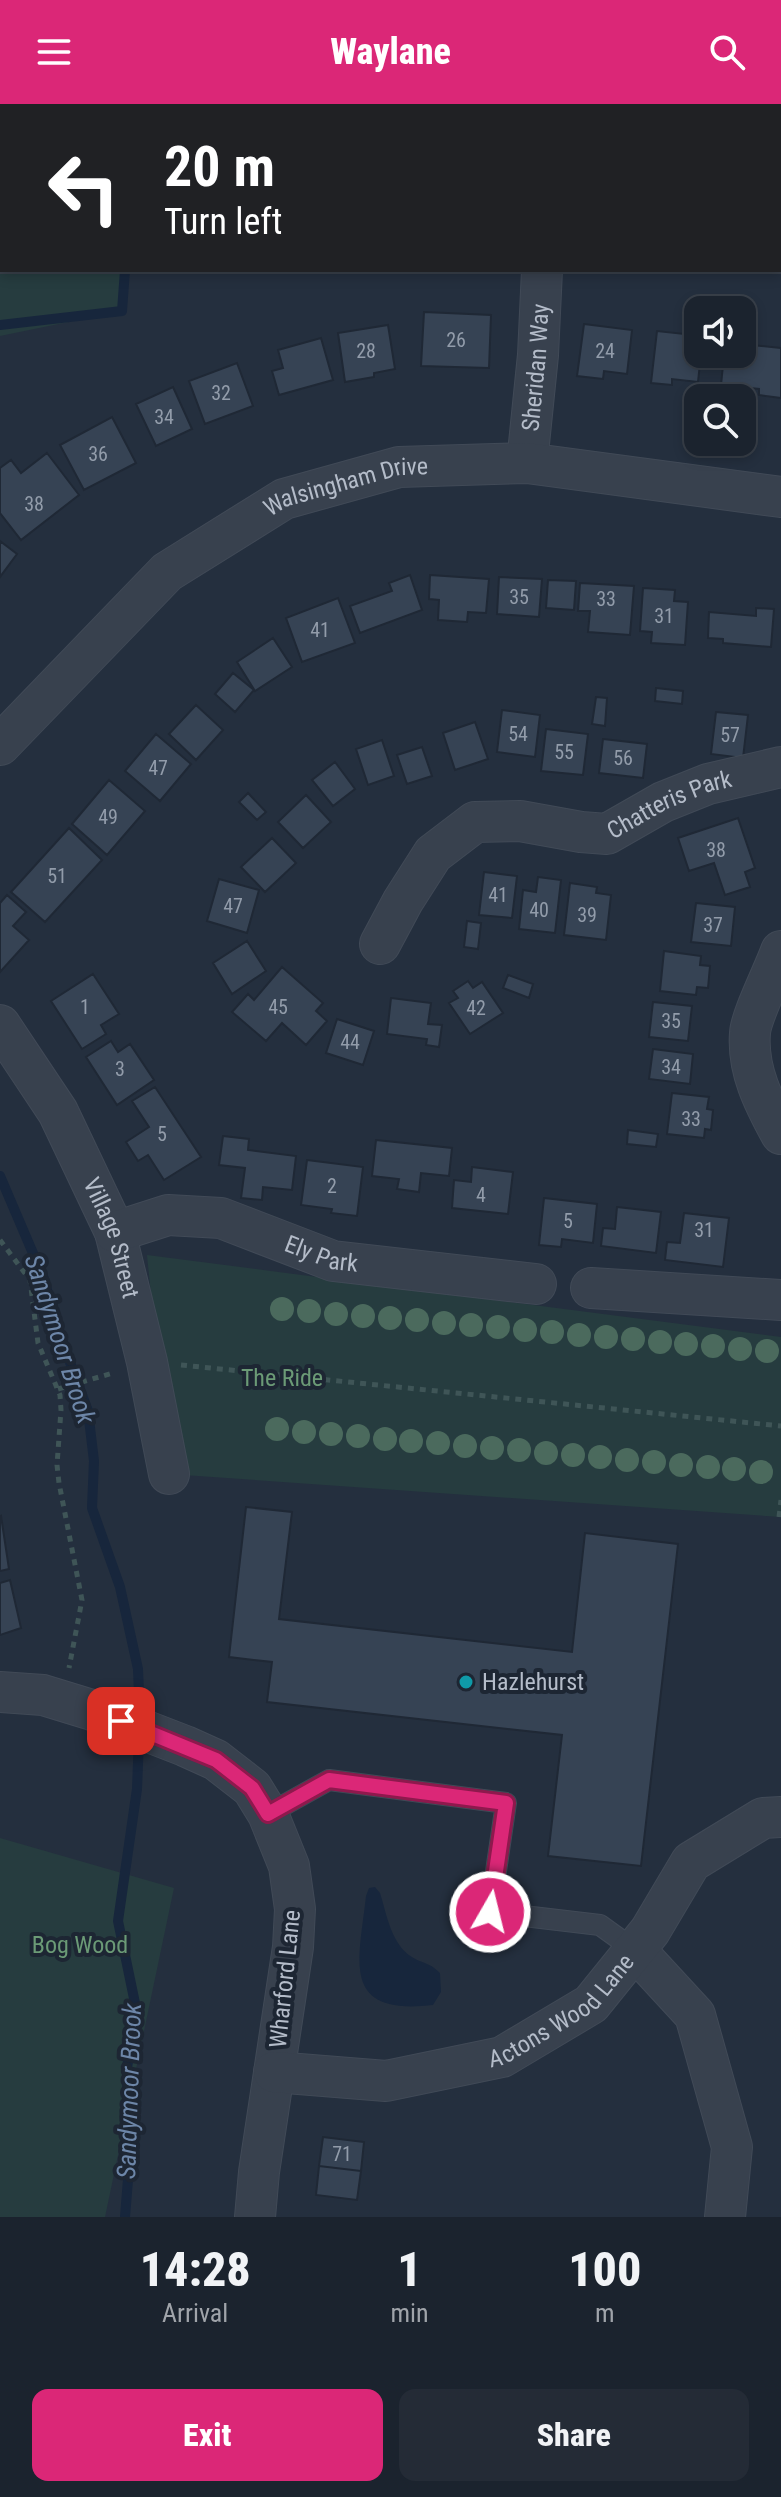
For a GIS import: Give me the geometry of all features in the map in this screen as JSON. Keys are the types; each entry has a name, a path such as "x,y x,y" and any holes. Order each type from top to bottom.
{"street":[{"name":"Sheridan Way","path":"527,463 538,355 542,272"},
{"name":"Walsingham Drive","path":"0,745 167,572 284,499 399,467 527,463 781,497"},
{"name":"Chatteris Park","path":"380,944 433,854 475,822 520,821 607,834 663,802 708,784 781,767"},
{"path":"781,951 750,1031 751,1063 763,1101 781,1134"},
{"name":"Village Street","path":"0,1025 58,1112 115,1232 147,1362 169,1474"},
{"name":"Ely Park","path":"115,1232 168,1215 221,1218 333,1261 536,1284"},
{"path":"591,1288 781,1298"},
{"name":"Wharford Lane","path":"0,1692 43,1695 92,1710 216,1760 252,1788 268,1814 289,1866 295,1909 293,1947 255,2217"},
{"name":"Actons Wood Lane","path":"274,2072 386,2081 502,2057 591,2004 636,1951 691,1862 763,1818 781,1817"},
{"path":"636,1951 695,2015 732,2147 725,2217"}],"lane":[{"path":"268,1814 329,1780 506,1803 490,1912 600,1925 636,1951"}],"path":[{"path":"0,1240 30,1280 38,1343 58,1389 61,1410 59,1483 82,1600 68,1669"},
{"path":"58,1389 147,1362 781,1426"},
{"path":"779,1517 781,1500"}],"green space":[{"path":"0,272 126,272 122,311 0,336"},
{"name":"The Ride","path":"147,1255 781,1337 781,1517 169,1474"},
{"name":"Bog Wood","path":"0,1838 174,1888 105,2217 0,2217"}],"water":[{"path":"375,1887 399,1945 412,1957 440,1973 441,1992 433,2005 403,2006 382,2002 369,1992 362,1979 360,1942 366,1896 369,1888"}],"building":[{"path":"424,312 491,315 489,368 421,366"},
{"path":"584,324 632,330 627,374 604,371 603,379 577,376"},
{"path":"388,325 395,369 374,373 374,377 345,382 338,333"},
{"path":"657,331 684,334 684,368 700,368 698,382 672,379 672,385 651,383"},
{"path":"321,338 333,380 279,395 272,371 283,368 278,350"},
{"path":"756,345 781,348 781,398 759,395 756,384 721,384 723,368 756,368"},
{"path":"237,363 253,406 205,424 189,381"},
{"path":"173,387 192,429 156,446 136,404"},
{"path":"112,417 136,463 84,490 60,445"},
{"path":"47,453 79,495 21,540 0,513 0,468 11,460 21,473"},
{"path":"0,541 17,554 0,577"},
{"path":"410,575 422,610 360,633 350,606 392,591 389,583"},
{"path":"430,575 489,579 486,613 468,612 467,622 438,620 439,600 429,599"},
{"path":"499,577 542,579 539,617 497,614"},
{"path":"548,580 576,581 574,610 546,608"},
{"path":"580,583 634,586 630,635 588,632 590,611 578,611"},
{"path":"643,588 675,590 674,601 688,602 685,645 651,643 652,632 640,631"},
{"path":"338,598 355,643 302,662 286,618"},
{"path":"756,608 774,609 771,647 723,643 723,639 708,638 709,612 756,616"},
{"path":"273,638 292,667 255,691 237,662"},
{"path":"233,673 254,690 235,712 215,694"},
{"path":"656,688 683,691 682,704 655,701"},
{"path":"596,697 607,698 605,726 592,724"},
{"path":"196,705 223,730 196,760 169,734"},
{"path":"502,710 540,715 535,757 497,752"},
{"path":"716,712 748,715 743,758 711,754"},
{"path":"475,722 488,759 455,770 443,733"},
{"path":"546,729 588,734 583,775 541,771"},
{"path":"156,734 191,764 160,801 125,771"},
{"path":"603,739 647,744 643,778 599,773"},
{"path":"382,740 394,776 368,785 356,749"},
{"path":"422,747 432,776 407,784 397,755"},
{"path":"335,762 355,789 333,806 312,780"},
{"path":"109,780 145,811 107,855 72,824"},
{"path":"248,793 266,812 257,820 239,802"},
{"path":"306,795 331,822 303,848 278,822"},
{"path":"738,818 755,868 745,872 750,887 725,895 714,863 689,871 678,838"},
{"path":"69,828 102,860 45,922 11,892"},
{"path":"272,838 296,863 265,892 241,867"},
{"path":"484,872 517,876 512,918 479,915"},
{"path":"538,877 561,880 555,933 519,929 523,890 536,892"},
{"path":"219,879 259,890 247,933 207,921"},
{"path":"570,883 597,887 596,893 611,895 606,940 564,935"},
{"path":"7,895 26,912 13,926 29,940 0,972 0,903"},
{"path":"696,903 735,907 731,946 691,942"},
{"path":"467,921 481,923 478,949 464,947"},
{"path":"247,941 266,971 232,994 213,963"},
{"path":"664,951 701,956 700,965 710,966 708,988 697,987 696,995 660,991"},
{"path":"282,967 323,1003 316,1011 327,1021 306,1045 282,1023 266,1041 232,1012 248,994 254,1000"},
{"path":"93,974 119,1014 101,1025 106,1034 82,1049 51,1001"},
{"path":"508,975 533,984 529,998 503,988"},
{"path":"468,981 473,988 482,982 503,1013 470,1034 449,1003 458,998 453,991"},
{"path":"391,998 431,1003 428,1024 442,1025 439,1047 426,1045 427,1039 387,1034"},
{"path":"653,1002 692,1006 688,1041 649,1037"},
{"path":"337,1019 374,1031 363,1065 326,1053"},
{"path":"111,1041 118,1052 130,1044 154,1080 117,1105 86,1057"},
{"path":"653,1049 693,1054 690,1084 649,1079"},
{"path":"155,1087 201,1157 164,1180 148,1155 138,1161 126,1142 149,1127 132,1101"},
{"path":"672,1093 709,1097 707,1109 713,1110 711,1130 705,1129 704,1138 667,1134"},
{"path":"628,1130 658,1134 656,1147 627,1144"},
{"path":"223,1136 249,1139 248,1150 296,1156 292,1190 263,1187 262,1200 241,1198 245,1168 219,1165"},
{"path":"376,1140 452,1148 449,1176 421,1173 419,1192 397,1189 399,1179 372,1176"},
{"path":"307,1160 363,1167 357,1216 301,1205"},
{"path":"472,1167 513,1172 508,1214 452,1208 454,1180 471,1182"},
{"path":"544,1198 597,1204 593,1243 562,1239 561,1247 539,1245"},
{"path":"617,1207 661,1212 656,1253 601,1246 603,1228 615,1229"},
{"path":"684,1213 729,1218 723,1267 665,1260 667,1242 680,1243"},
{"name":"Hazlehurst","path":"246,1507 292,1512 279,1619 572,1652 585,1533 678,1544 641,1866 548,1856 562,1735 267,1702 272,1662 229,1657"},
{"path":"0,1517 9,1569 0,1571"},
{"path":"10,1580 21,1628 0,1635 0,1583"},
{"path":"323,2137 364,2142 361,2171 319,2166"},
{"path":"319,2166 361,2171 357,2200 316,2195"}],"waterway":[{"path":"0,325 122,311 125,272"},
{"name":"Sandymoor Brook","path":"0,1176 44,1279 58,1330 88,1411 94,1461 92,1508 120,1587 138,1669 140,1718"},
{"name":"Sandymoor Brook","path":"125,2217 129,2167 127,2068 136,2008 118,1921 137,1789 139,1738"}],"place":[{"name":"Hazlehurst","path":"466,1682"}],"route":[{"path":"121,1721 216,1760 252,1788 268,1814 329,1780 506,1803 490,1912"}]}
